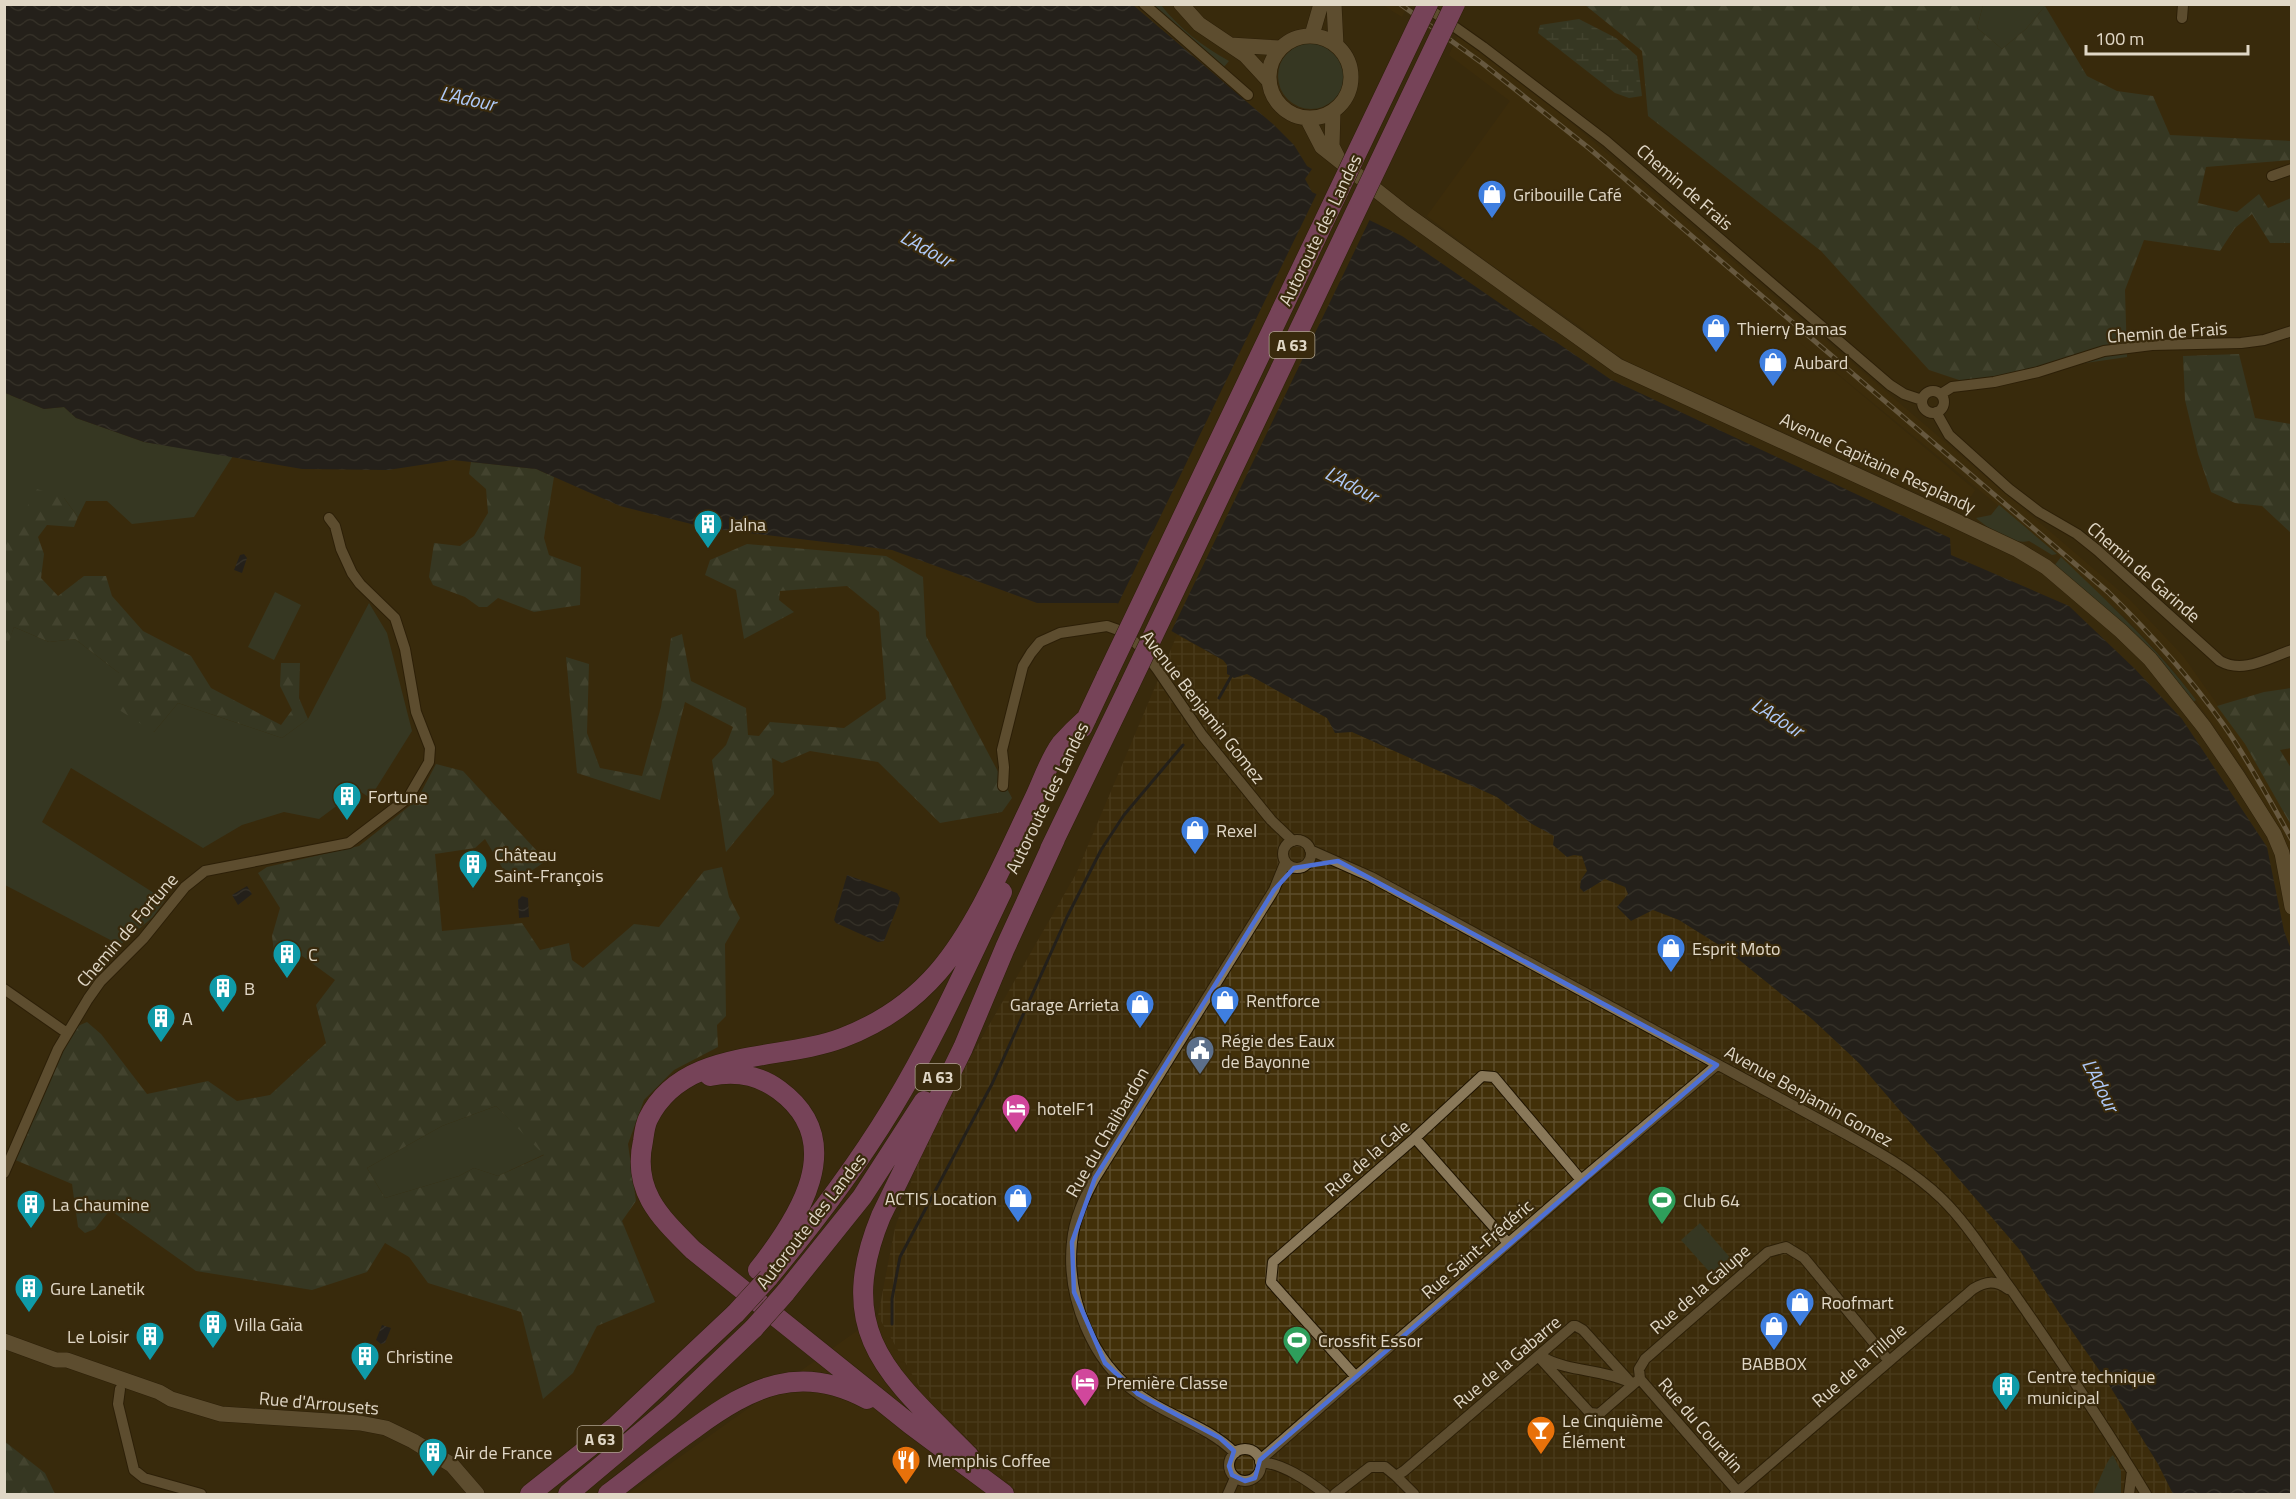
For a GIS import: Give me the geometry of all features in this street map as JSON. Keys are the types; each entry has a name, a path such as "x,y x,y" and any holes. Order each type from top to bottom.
{"highway":[{"name":"Autoroute des Landes","path":"530,1494 616,1426 667,1378 835,1195 866,1150 914,1070 950,1001 1428,4"},
{"name":"Autoroute des Landes","path":"568,1494 669,1409 754,1328 862,1197 911,1124 952,1052 1455,4"},
{"path":"1005,1494 910,1424 693,1250 662,1218 642,1182 640,1153 647,1119 668,1092 691,1074 712,1066 790,1052 842,1038 878,1022 911,999 939,970 965,934 1003,864 1060,745 1087,718"},
{"path":"1005,1494 894,1378 875,1347 866,1322 863,1307 863,1275 871,1241 881,1216 963,1048 1005,948 1055,839"},
{"path":"668,1092 718,1075 749,1076 769,1084 785,1095 805,1119 814,1164 810,1184 792,1224 763,1274"},
{"path":"608,1494 711,1416 748,1394 774,1384 811,1381 840,1387 861,1396 910,1424"}],"main road":[{"path":"1181,4 1199,24 1245,55 1269,81"},
{"path":"1312,35 1321,4"},
{"path":"1334,4 1336,45"},
{"path":"1312,35 1325,38 1336,45 1345,54 1352,79 1343,103 1333,111 1316,118 1307,118 1286,111 1272,93 1269,81 1269,69 1280,48 1300,36 1312,35"},
{"path":"1230,45 1280,48"},
{"path":"1333,111 1332,146 1338,158"},
{"name":"Avenue Capitaine Resplandy","path":"1307,118 1322,147 1405,213 1618,366 2018,550 2046,567 2150,659 2204,727 2274,834 2282,853 2292,907"},
{"name":"Rue d'Arrousets","path":"4,1341 56,1360 67,1360 121,1384 159,1392 171,1399 208,1411 234,1416 360,1423 386,1428 442,1458 461,1472 473,1488"}],"street":[{"path":"1144,4 1248,94"},
{"name":"Chemin de Frais","path":"1422,4 1606,141 1890,385 1904,394 1922,400"},
{"path":"2182,18 2184,5"},
{"path":"2272,176 2292,170"},
{"name":"Chemin de Frais","path":"1936,412 1932,413 1924,409 1922,400 1929,391 1941,394 1952,387 1994,382 2038,372 2104,351 2152,345 2241,343 2264,340 2292,331"},
{"path":"1936,412 1943,407 1941,394"},
{"name":"Chemin de Garinde","path":"1936,412 1949,435 2009,489 2039,512 2077,534 2097,550 2220,660 2231,666 2243,667 2292,650"},
{"name":"Chemin de Fortune","path":"4,1173 67,1033 100,982 143,939 185,887 205,871 349,843 408,798 429,762 430,748 416,712 405,650 395,618 360,584 352,573 341,549 336,526 329,518"},
{"name":"Avenue Benjamin Gomez","path":"1003,786 1005,766 1002,750 1023,666 1040,642 1060,633 1107,626 1124,632 1157,669 1202,735 1271,820 1293,841"},
{"name":"Avenue Benjamin Gomez","path":"1271,820 1284,849"},
{"path":"1307,864 1310,850 1306,844 1293,841 1284,849 1289,865 1299,868 1307,864 1338,861"},
{"name":"Avenue Benjamin Gomez","path":"1310,850 1338,861 1717,1065 1886,1157 1922,1182 1943,1200 1959,1219 2011,1290 2146,1494"},
{"name":"Rue du Chalibardon","path":"1235,1453 1220,1438 1138,1395 1105,1363 1082,1318 1074,1292 1072,1242 1077,1217 1095,1178 1289,865"},
{"path":"4,990 67,1033"},
{"name":"Rue Saint-Frédéric","path":"1260,1461 1508,1243 1717,1065"},
{"name":"Rue de la Cale","path":"1356,1377 1271,1282 1273,1262 1482,1076 1494,1077 1581,1180"},
{"path":"1415,1138 1508,1243"},
{"name":"Rue de la Galupe","path":"1538,1356 1590,1413 1599,1414 1636,1382 1644,1359 1768,1252 1786,1247 1804,1258 1889,1361"},
{"name":"Rue de la Tillole","path":"1737,1493 1973,1289 1985,1282 1995,1282 2011,1290"},
{"name":"Rue de la Gabarre","path":"1396,1476 1573,1326 1584,1330 1636,1382"},
{"path":"1538,1356 1555,1364 1636,1382"},
{"name":"Rue du Couralin","path":"1636,1382 1737,1493"},
{"path":"121,1384 118,1404 134,1470 144,1478 201,1494"},
{"path":"1258,1474 1260,1461 1257,1455 1246,1449 1235,1453 1228,1466 1235,1478 1240,1481 1250,1480 1258,1474 1286,1471"},
{"path":"1260,1461 1268,1462 1286,1471 1324,1494"},
{"path":"1335,1494 1370,1467 1385,1467 1414,1494"},
{"path":"2129,1494 2132,1471"},
{"path":"1228,1494 1235,1478"}],"highlighted area":[{"path":"1338,861 1717,1065 1260,1460 1255,1478 1245,1481 1232,1475 1229,1466 1234,1451 1220,1438 1138,1394 1105,1363 1074,1292 1072,1242 1095,1178 1274,890 1294,868"}],"shaded area":[{"path":"1383,5 1408,5 1402,17"},
{"path":"1458,36 1569,121 2130,600 2183,656 2245,744 2291,825 2291,854 2245,771 2196,700 2171,667 2127,619 2061,557 1788,333 1975,490 1961,512 1628,362 1427,216 1510,101 1449,55"},
{"path":"1177,635 1327,718 1336,733 1352,732 1497,797 1532,824 1554,836 1574,855 1582,856 1587,871 1581,880 1580,888 1583,892 1605,879 1620,883 1626,887 1628,894 1653,910 1679,920 1727,950 1812,1019 1859,1063 2019,1249 2058,1311 2106,1380 2158,1464 2173,1494 1019,1494 919,1386 878,1316 895,1228 930,1128 1076,874"},
{"path":"878,1316 919,1386 1019,1494 628,1494"}],"green space":[{"path":"2042,4 2045,6 2026,29 2002,49 1977,28 1983,5"},
{"path":"1150,5 1161,5 1192,36 1229,61 1223,68"},
{"path":"1585,5 1983,5 1977,28 2002,49 2026,29 2045,6 2087,76 2117,91 2153,96 2170,135 2291,141 2291,160 2206,167 2198,203 2237,212 2259,194 2268,208 2291,198 2291,243 2270,243 2252,214 2235,228 2220,251 2144,240 2125,290 2127,357 1962,381 1929,370 1821,251 1648,116 1642,51"},
{"path":"1579,19 1616,38 1637,56 1642,96 1629,98 1615,93 1538,33 1540,25"},
{"path":"1311,43 1323,46 1334,53 1341,64 1344,76 1341,88 1334,99 1323,106 1311,109 1299,106 1288,99 1281,88 1278,76 1281,64 1288,53 1299,46"},
{"path":"2239,354 2255,418 2291,424 2291,533 2262,506 2235,503 2211,492 2198,454 2185,400 2183,356"},
{"path":"5,393 44,409 64,407 76,418 144,442 233,456 194,517 132,524 107,501 86,501 78,517 64,498 6,548"},
{"path":"471,462 536,469 554,477 544,538 549,555 581,567 580,605 534,612 498,598 487,607 479,607 465,597 433,585 429,577 434,543 460,546 474,536 488,513 486,489 469,474"},
{"path":"37,489 64,498 78,517 74,527 47,525 38,537 44,554 41,578 58,596 84,576 106,576 112,596 143,631 191,656 211,688 281,725 292,710 280,686 281,663 300,663 299,698 308,719 282,738 178,703 154,732 116,708 119,673 75,639 49,642 14,627 5,653 5,547"},
{"path":"1999,505 2057,554 2052,555 2029,541 2015,541 2008,538 1976,518 1991,515"},
{"path":"747,544 886,556 923,577 926,636 1012,798 1002,812 940,823 878,762 810,751 782,763 772,758 774,794 726,852 712,760 726,745 733,727 685,702 660,800 577,773 566,657 589,664 587,733 600,768 642,776 661,707 671,638 682,634 691,681 746,708 748,735 759,736 770,722 844,728 886,699 879,612 847,586 780,591 779,600 794,612 744,639 736,590 705,575 710,560"},
{"path":"2061,557 2148,643 2196,700 2193,702 2054,566"},
{"path":"275,592 301,605 274,660 248,647"},
{"path":"369,603 387,633 412,731 370,798 358,790 319,819 284,812 242,825 203,848 71,768 42,822 165,900 153,917 120,945 5,885 4,653 14,627 49,642 75,639 119,673 154,732 178,703 282,738 308,719"},
{"path":"2291,688 2291,748 2280,750 2291,768 2291,825 2245,744 2217,706 2264,692"},
{"path":"436,764 463,771 537,851 543,863 525,875 503,869 485,839 475,848 435,854 442,931 522,923 540,950 569,943 572,960 583,968 634,924 659,927 704,871 722,867 729,897 740,918 725,944 726,1016 717,1025 718,1047 674,1070 644,1100 628,1144 636,1201 622,1221 655,1302 597,1326 573,1373 543,1399 521,1312 428,1283 409,1257 385,1243 367,1272 312,1290 196,1271 110,1210 95,1229 85,1233 78,1227 72,1184 13,1159 73,1028 87,1022 101,1034 147,1094 208,1081 237,1101 270,1095 326,1043 316,1005 335,980 298,953 274,952 272,936 280,908 258,873 267,867 359,846 417,800","holes":["496,1106 544,1155 498,1176 474,1168 459,1176 385,1198 367,1168 442,1126"]},
{"path":"496,1106 545,1154 498,1176 474,1168 459,1176 385,1198 367,1168 442,1126"},
{"path":"1700,1223 1733,1261 1714,1277 1681,1240"},
{"path":"4,1441 45,1473 55,1494 5,1494"},
{"path":"2113,1455 2121,1471 2121,1494 2093,1494 2105,1467"}],"water":[{"name":"L'Adour","path":"4,5 1133,5 1273,124 1294,145 1307,166 1312,169 1305,179 1312,192 1402,236 1610,379 1950,538 1951,555 2069,606 2135,669 2182,719 2267,847 2284,931 2292,952 2291,1494 2173,1494 2158,1464 2106,1380 2058,1311 2019,1249 1859,1063 1812,1019 1727,950 1679,920 1653,910 1631,921 1617,907 1628,894 1625,887 1605,879 1584,892 1580,888 1581,880 1587,871 1582,856 1567,857 1553,845 1554,836 1532,824 1497,797 1352,732 1335,733 1327,718 1247,674 1234,678 1227,674 1227,665 1223,660 1125,605 1037,603 892,550 707,528 620,506 536,469 453,460 388,470 302,469 144,442 76,418 64,407 44,409 5,393"},
{"path":"244,554 247,558 242,573 234,570 240,555"},
{"path":"847,875 897,893 900,898 884,941 878,942 834,920"},
{"path":"247,886 252,894 238,905 232,895"},
{"path":"522,896 528,898 529,917 519,918 518,900"},
{"path":"382,1325 391,1328 385,1343 381,1344 376,1340"}],"pier":[{"path":"1318,191 1371,217 1170,634 1124,607 1117,606"}],"waterway":[{"path":"1219,698 1233,673"},
{"path":"892,1324 892,1299 900,1257 992,1084 1067,917 1101,850 1124,815 1183,745"}],"railway":[{"path":"1400,4 1482,63 1590,149 2108,592 2168,655 2210,706 2242,752 2292,840"}],"place":[{"name":"Gribouille Café","path":"1492,220"},
{"name":"Thierry Bamas","path":"1716,354"},
{"name":"Aubard","path":"1773,388"},
{"name":"Jalna","path":"708,550"},
{"name":"Fortune","path":"347,822"},
{"name":"Rexel","path":"1195,856"},
{"name":"Château Saint-François","path":"473,890"},
{"name":"Esprit Moto","path":"1671,974"},
{"name":"C","path":"287,980"},
{"name":"B","path":"223,1014"},
{"name":"Rentforce","path":"1225,1026"},
{"name":"Garage Arrieta","path":"1140,1030"},
{"name":"A","path":"161,1044"},
{"name":"Régie des Eaux de Bayonne","path":"1200,1076"},
{"name":"hotelF1","path":"1016,1134"},
{"name":"ACTIS Location","path":"1018,1224"},
{"name":"Club 64","path":"1662,1226"},
{"name":"La Chaumine","path":"31,1230"},
{"name":"Gure Lanetik","path":"29,1314"},
{"name":"Roofmart","path":"1800,1328"},
{"name":"Villa Gaïa","path":"213,1350"},
{"name":"BABBOX","path":"1774,1352"},
{"name":"Le Loisir","path":"150,1362"},
{"name":"Crossfit Essor","path":"1297,1366"},
{"name":"Christine","path":"365,1382"},
{"name":"Première Classe","path":"1085,1408"},
{"name":"Centre technique municipal","path":"2006,1412"},
{"name":"Le Cinquième Élément","path":"1541,1456"},
{"name":"Air de France","path":"433,1478"},
{"name":"Memphis Coffee","path":"906,1486"}]}
